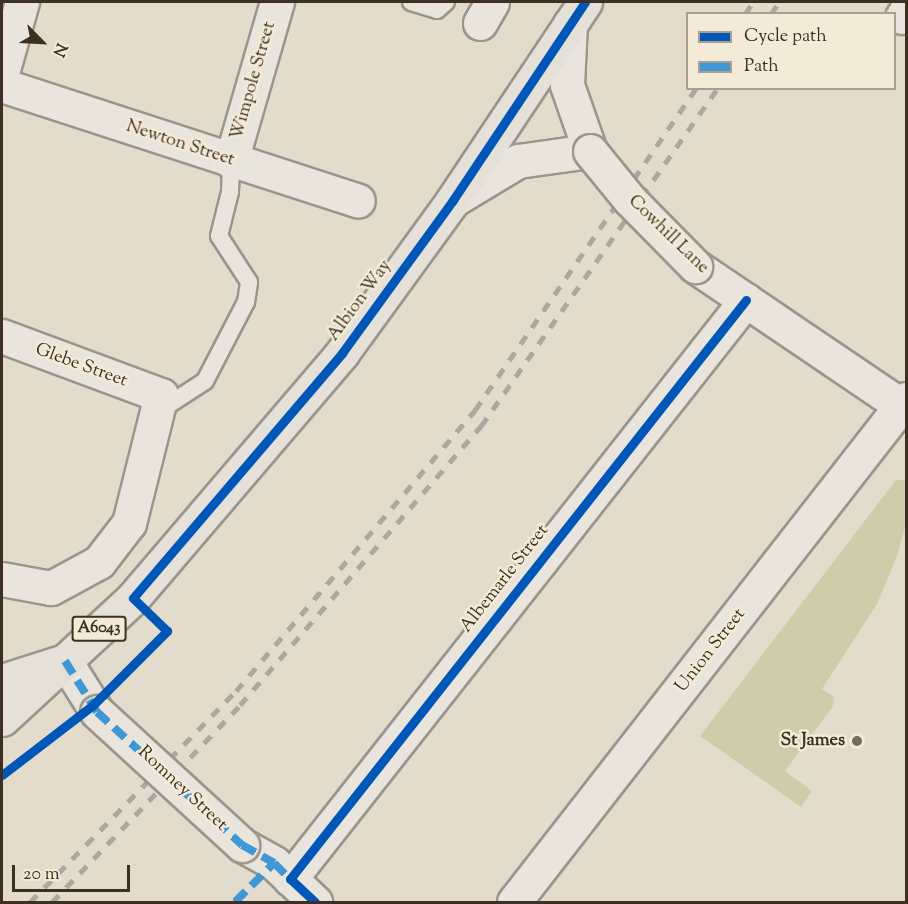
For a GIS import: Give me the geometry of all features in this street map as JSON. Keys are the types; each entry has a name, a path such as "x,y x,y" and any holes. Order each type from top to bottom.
{"main road":[{"name":"Albion Way","path":"2,680 65,661 133,598 342,353 453,200 578,13"},
{"path":"2,719 65,661"}],"street":[{"path":"2,73 22,2"},
{"name":"Wimpole Street","path":"231,161 277,2"},
{"name":"Cowhill Lane","path":"578,13 567,85 590,151 630,200 695,266 905,405"},
{"name":"Newton Street","path":"2,85 358,201"},
{"path":"453,200 518,161 590,151"},
{"name":"Albemarle Street","path":"290,879 746,300"},
{"name":"Glebe Street","path":"2,336 160,403"},
{"path":"2,579 51,588 99,562 129,523 160,403"},
{"name":"Union Street","path":"514,903 905,405"},
{"name":"Romney Street","path":"65,661 97,711 242,845 274,863 315,903"}],"lane":[{"path":"411,2 437,10 446,2"},
{"path":"160,403 205,381 246,302 249,282 219,237 230,192 231,161"}],"shaded area":[{"path":"896,480 906,480 906,523 897,556 877,604 822,689 834,697 833,706 785,771 812,791 801,807 700,736"}],"railway":[{"path":"746,12 753,2"},
{"path":"772,12 779,2"},
{"path":"30,902 236,691 475,410 695,90"},
{"path":"52,902 240,705 481,426 717,90"}],"marked path":[{"path":"65,661 97,712 242,845 274,863 290,879"},
{"path":"235,902 274,863"}],"cycle path":[{"path":"2,775 93,705 167,631 133,598 342,353 453,200 585,2"},
{"path":"315,902 290,879 746,300"}],"place":[{"name":"St James","path":"857,741"}]}
